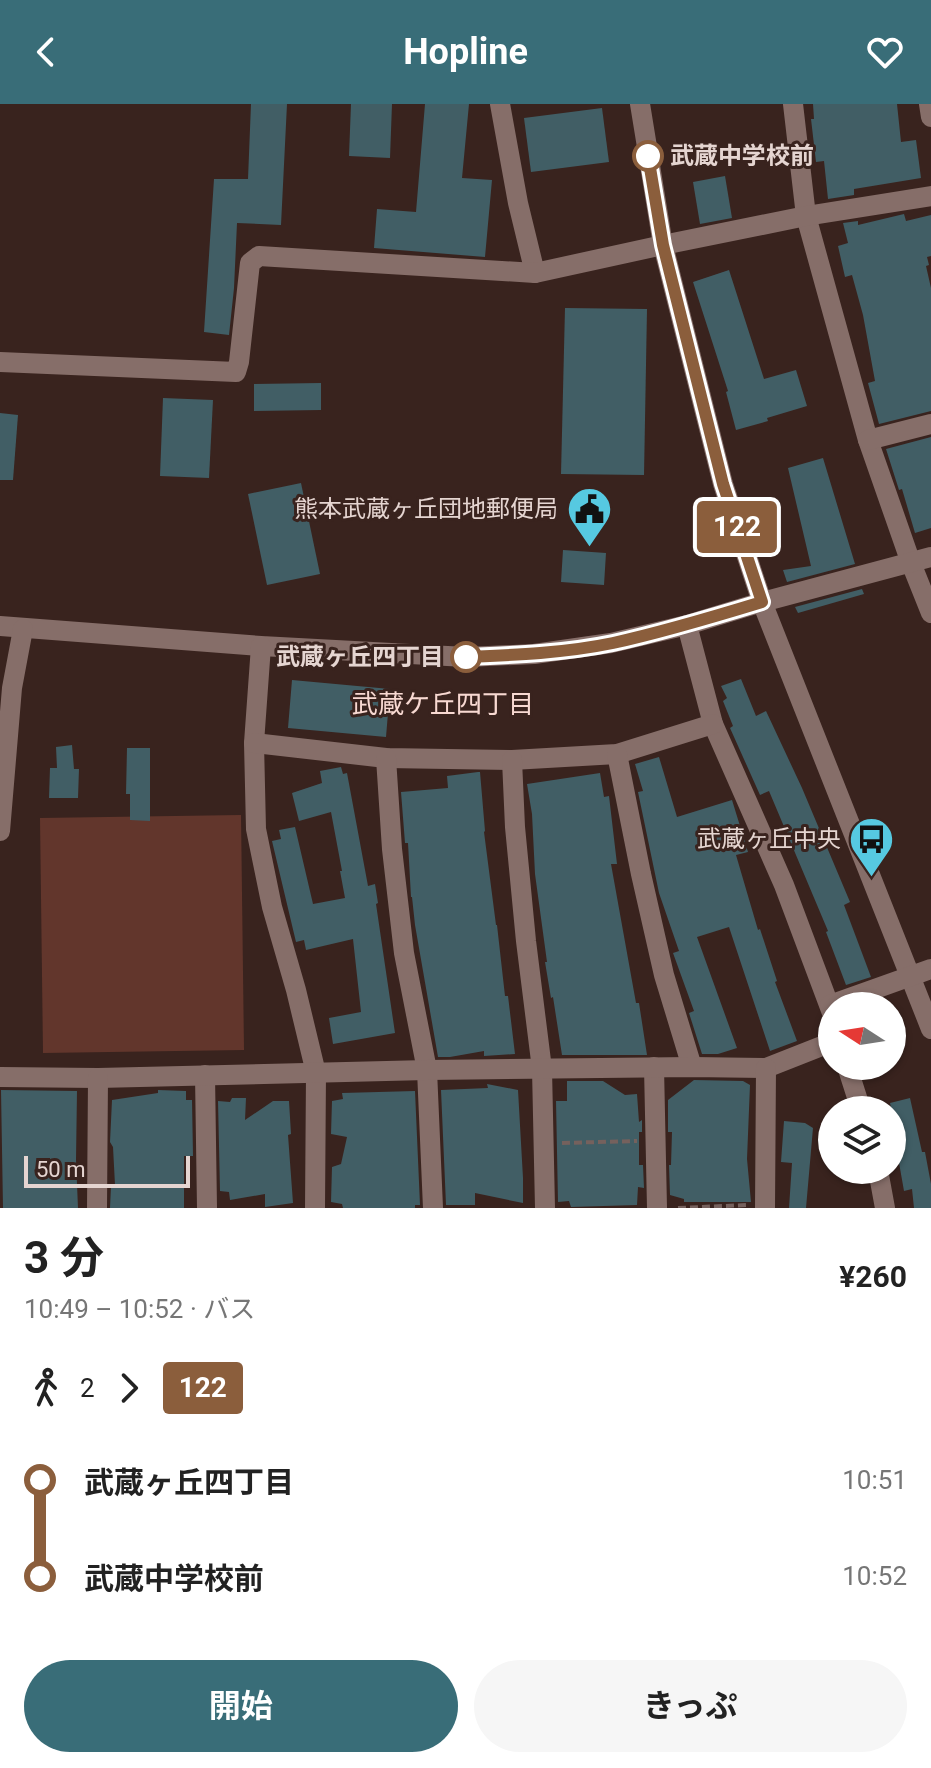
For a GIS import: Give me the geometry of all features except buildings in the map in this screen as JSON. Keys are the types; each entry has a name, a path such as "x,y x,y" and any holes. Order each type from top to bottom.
{"street":[{"path":"500,104 518,203 535,273"},
{"path":"640,104 663,245 723,484 762,602 931,1029"},
{"path":"793,104 806,216 868,440 921,560 931,613"},
{"path":"929,104 931,117"},
{"path":"0,362 236,372 250,263 259,256 535,273 806,216 931,196"},
{"path":"868,440 931,424"},
{"path":"0,626 261,646 466,657 534,654 611,643 687,625 921,560"},
{"path":"687,625 713,724 784,885 825,992"},
{"path":"0,831 12,688 23,629"},
{"path":"261,646 254,743 256,829 272,907 316,1073 315,1208"},
{"path":"254,743 386,758 512,760 617,754 713,724"},
{"path":"617,754 664,975 692,1067"},
{"path":"386,758 404,953 427,1070 433,1208"},
{"path":"512,760 523,912 542,1069 545,1208"},
{"path":"872,992 931,969"},
{"path":"0,1077 766,1068 818,1048"},
{"path":"654,1067 657,1208"},
{"path":"765,1206 766,1068"},
{"path":"205,1075 207,1208"},
{"path":"97,1208 98,1078"},
{"path":"881,1184 885,1208"}],"path":[{"path":"544,1143 655,1141"},
{"path":"678,1208 765,1206"}],"shaded area":[{"path":"241,815 244,1050 43,1053 40,818"}],"bus line":[{"name":"122","path":"466,657 534,654 611,643 687,625 762,602 723,484 663,245 648,156"}],"place":[{"name":"武蔵中学校前","path":"648,156"},
{"name":"熊本武蔵ヶ丘団地郵便局","path":"589,548"},
{"name":"武蔵ヶ丘四丁目","path":"466,657"},
{"name":"武蔵ヶ丘中央","path":"872,878"}],"district":[{"name":"武蔵ケ丘四丁目","path":"443,704"}]}
